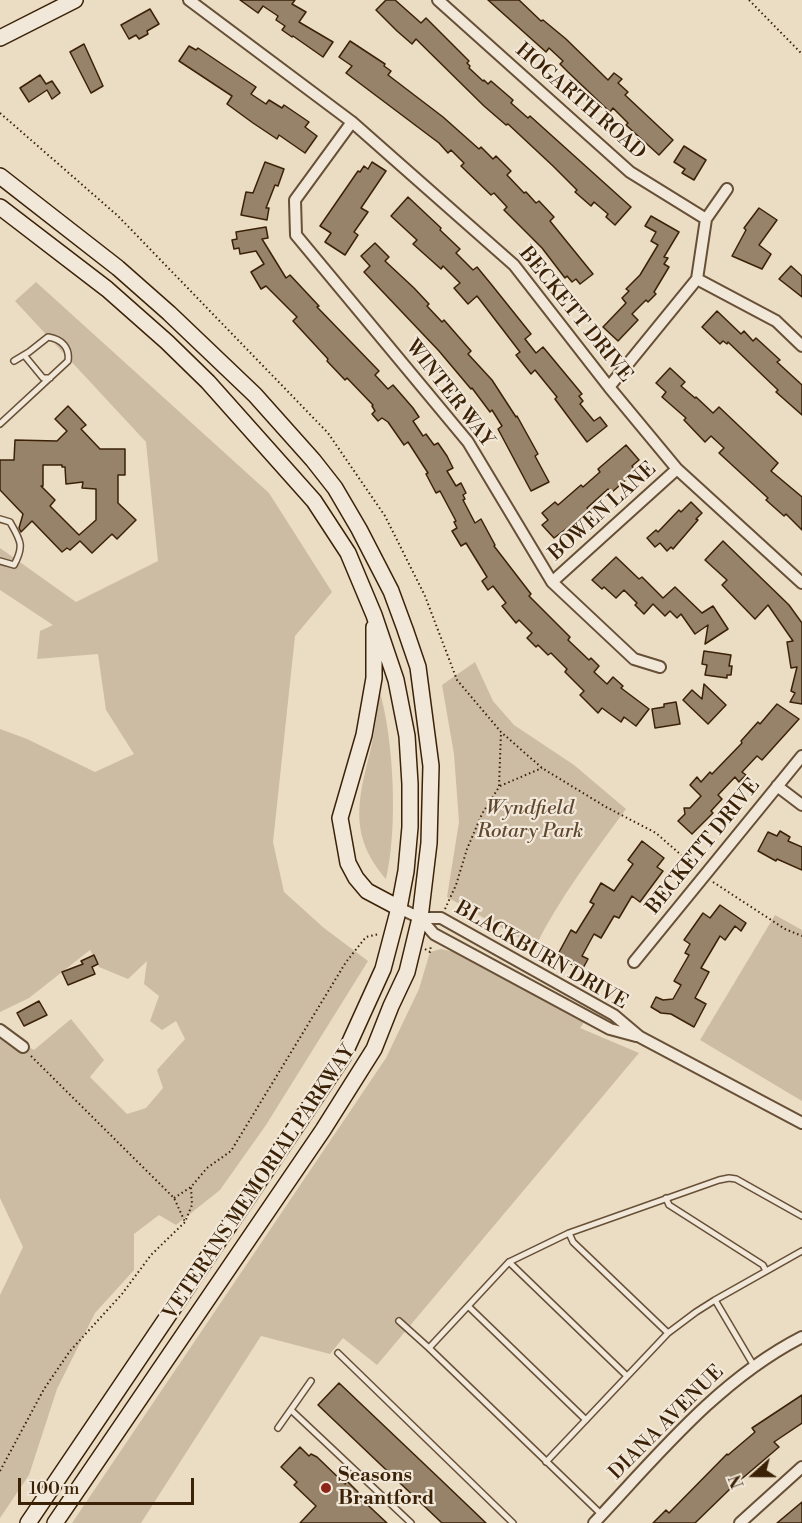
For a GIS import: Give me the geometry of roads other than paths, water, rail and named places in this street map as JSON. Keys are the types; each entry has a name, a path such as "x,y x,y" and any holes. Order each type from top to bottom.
{"main road":[{"path":"0,38 75,0"},
{"name":"VETERANS MEMORIAL PARKWAY","path":"0,176 118,268 169,313 255,395 335,488 391,591 405,629 420,678 428,733 431,785 429,843 420,918 407,972 374,1049 323,1130 55,1523"},
{"name":"VETERANS MEMORIAL PARKWAY","path":"0,207 107,289 168,342 208,382 314,501 348,553 374,615 396,680 407,736 410,784 410,827 406,871 399,908 383,969 343,1057 28,1523"},
{"path":"374,615 374,678 364,735 340,818 348,863 356,878 368,891 399,908"}],"street":[{"name":"BECKETT DRIVE","path":"189,0 352,122 514,264 609,387 678,469 802,583"},
{"name":"HOGARTH ROAD","path":"438,0 630,172 706,219"},
{"name":"WINTER WAY","path":"352,122 294,200 296,235 468,442 552,582 634,658 660,667"},
{"path":"609,387 697,279 706,219 727,189"},
{"path":"697,279 776,321 802,346"},
{"name":"BOWEN LANE","path":"552,582 678,469"},
{"name":"BECKETT DRIVE","path":"634,962 802,756"},
{"path":"777,786 802,805"},
{"name":"BLACKBURN DRIVE","path":"399,908 420,918 434,934 610,1029 640,1037"},
{"name":"BLACKBURN DRIVE","path":"420,918 441,918 614,1015 640,1037 802,1123"},
{"path":"0,1030 23,1047"},
{"name":"DIANA AVENUE","path":"598,1519 689,1422 754,1366 802,1337"},
{"path":"740,1523 802,1467"}],"lane":[{"path":"0,424 68,362 69,352 65,345 56,338 48,337 15,361"},
{"path":"24,355 44,378 50,378"},
{"path":"0,519 10,522 21,541 21,553 14,565 0,561"},
{"path":"429,1348 509,1262 569,1233 666,1198 729,1178 736,1179 802,1216"},
{"path":"666,1198 669,1205 763,1265 766,1271"},
{"path":"569,1233 573,1242 668,1333"},
{"path":"546,1462 668,1333 715,1300 802,1251"},
{"path":"509,1262 627,1376"},
{"path":"715,1300 754,1366"},
{"path":"468,1306 586,1420"},
{"path":"399,1321 546,1462 598,1519"},
{"path":"338,1353 513,1523"},
{"path":"278,1428 311,1381"},
{"path":"291,1410 411,1523"}],"place":[{"name":"Seasons Brantford","path":"326,1488"}],"park label":[{"name":"Wyndfield Rotary Park","path":"530,820"}]}
